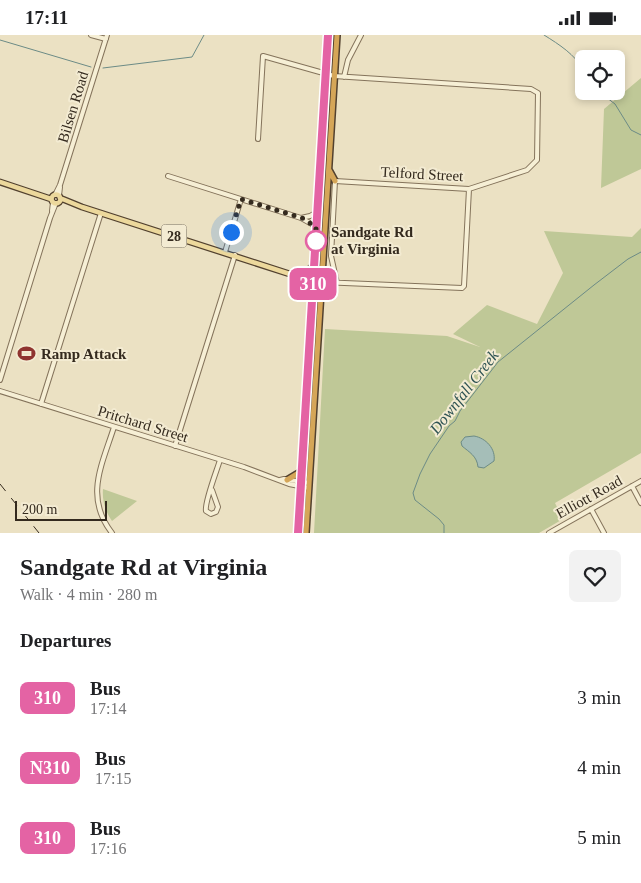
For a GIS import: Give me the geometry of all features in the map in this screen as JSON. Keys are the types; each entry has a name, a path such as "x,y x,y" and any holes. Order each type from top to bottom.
{"highway":[{"path":"298,533 328,35"},
{"path":"306,533 337,35"},
{"path":"328,170 335,181"},
{"path":"296,276 308,271 314,265"},
{"path":"320,294 336,283"},
{"path":"287,480 302,471"}],"main road":[{"name":"28","path":"0,182 296,276 321,282"}],"street":[{"path":"91,35 107,37"},
{"path":"258,139 263,56 325,75 344,77 357,37 361,35"},
{"name":"Bilsen Road","path":"0,380 107,37"},
{"name":"Telford Street","path":"335,181 469,189 527,170 537,160 539,96 537,91 531,89 344,77"},
{"path":"168,176 302,218 316,227"},
{"path":"335,181 331,256 336,283"},
{"path":"321,282 462,288 464,286 469,189"},
{"path":"224,252 241,199"},
{"path":"302,218 310,216 317,211"},
{"path":"41,404 101,213"},
{"path":"175,446 234,255"},
{"name":"Pritchard Street","path":"0,391 280,480 309,485"},
{"path":"112,533 101,513 97,492 99,475 114,427"},
{"path":"212,490 218,507 216,512 211,513 206,511 205,507 220,460"},
{"name":"Pritchard Street","path":"280,480 287,480 301,485"},
{"name":"Elliott Road","path":"549,533 641,481"},
{"path":"632,486 641,503"},
{"path":"591,509 604,533"}],"green space":[{"path":"641,78 641,169 601,188 604,109 615,100 625,100 625,91"},
{"path":"641,228 641,453 555,503 563,519 539,533 314,533 325,329 447,336 480,347 453,334 487,305 537,324 563,273 544,231 632,237"},
{"path":"103,489 137,501 112,521 104,505"}],"water":[{"path":"474,436 482,439 492,448 494,461 484,468 478,467 474,457 462,446 461,442 465,437"}],"waterway":[{"path":"103,68 192,57 204,35"},
{"path":"544,35 561,46 575,59"},
{"path":"0,40 91,67"},
{"path":"610,100 615,104 631,130 641,135"},
{"name":"Downfall Creek","path":"444,533 444,525 415,500 413,493 430,454 449,426 455,421 460,411 498,362 594,285 628,259 641,252"}],"railway":[{"path":"0,484 39,533"}],"bus line":[{"name":"310","path":"298,533 328,35"}],"place":[{"name":"Sandgate Rd at Virginia","path":"316,241"},
{"name":"Ramp Attack","path":"27,354"}],"route":[{"path":"231,232 241,199 302,218 316,227 316,241"}]}
